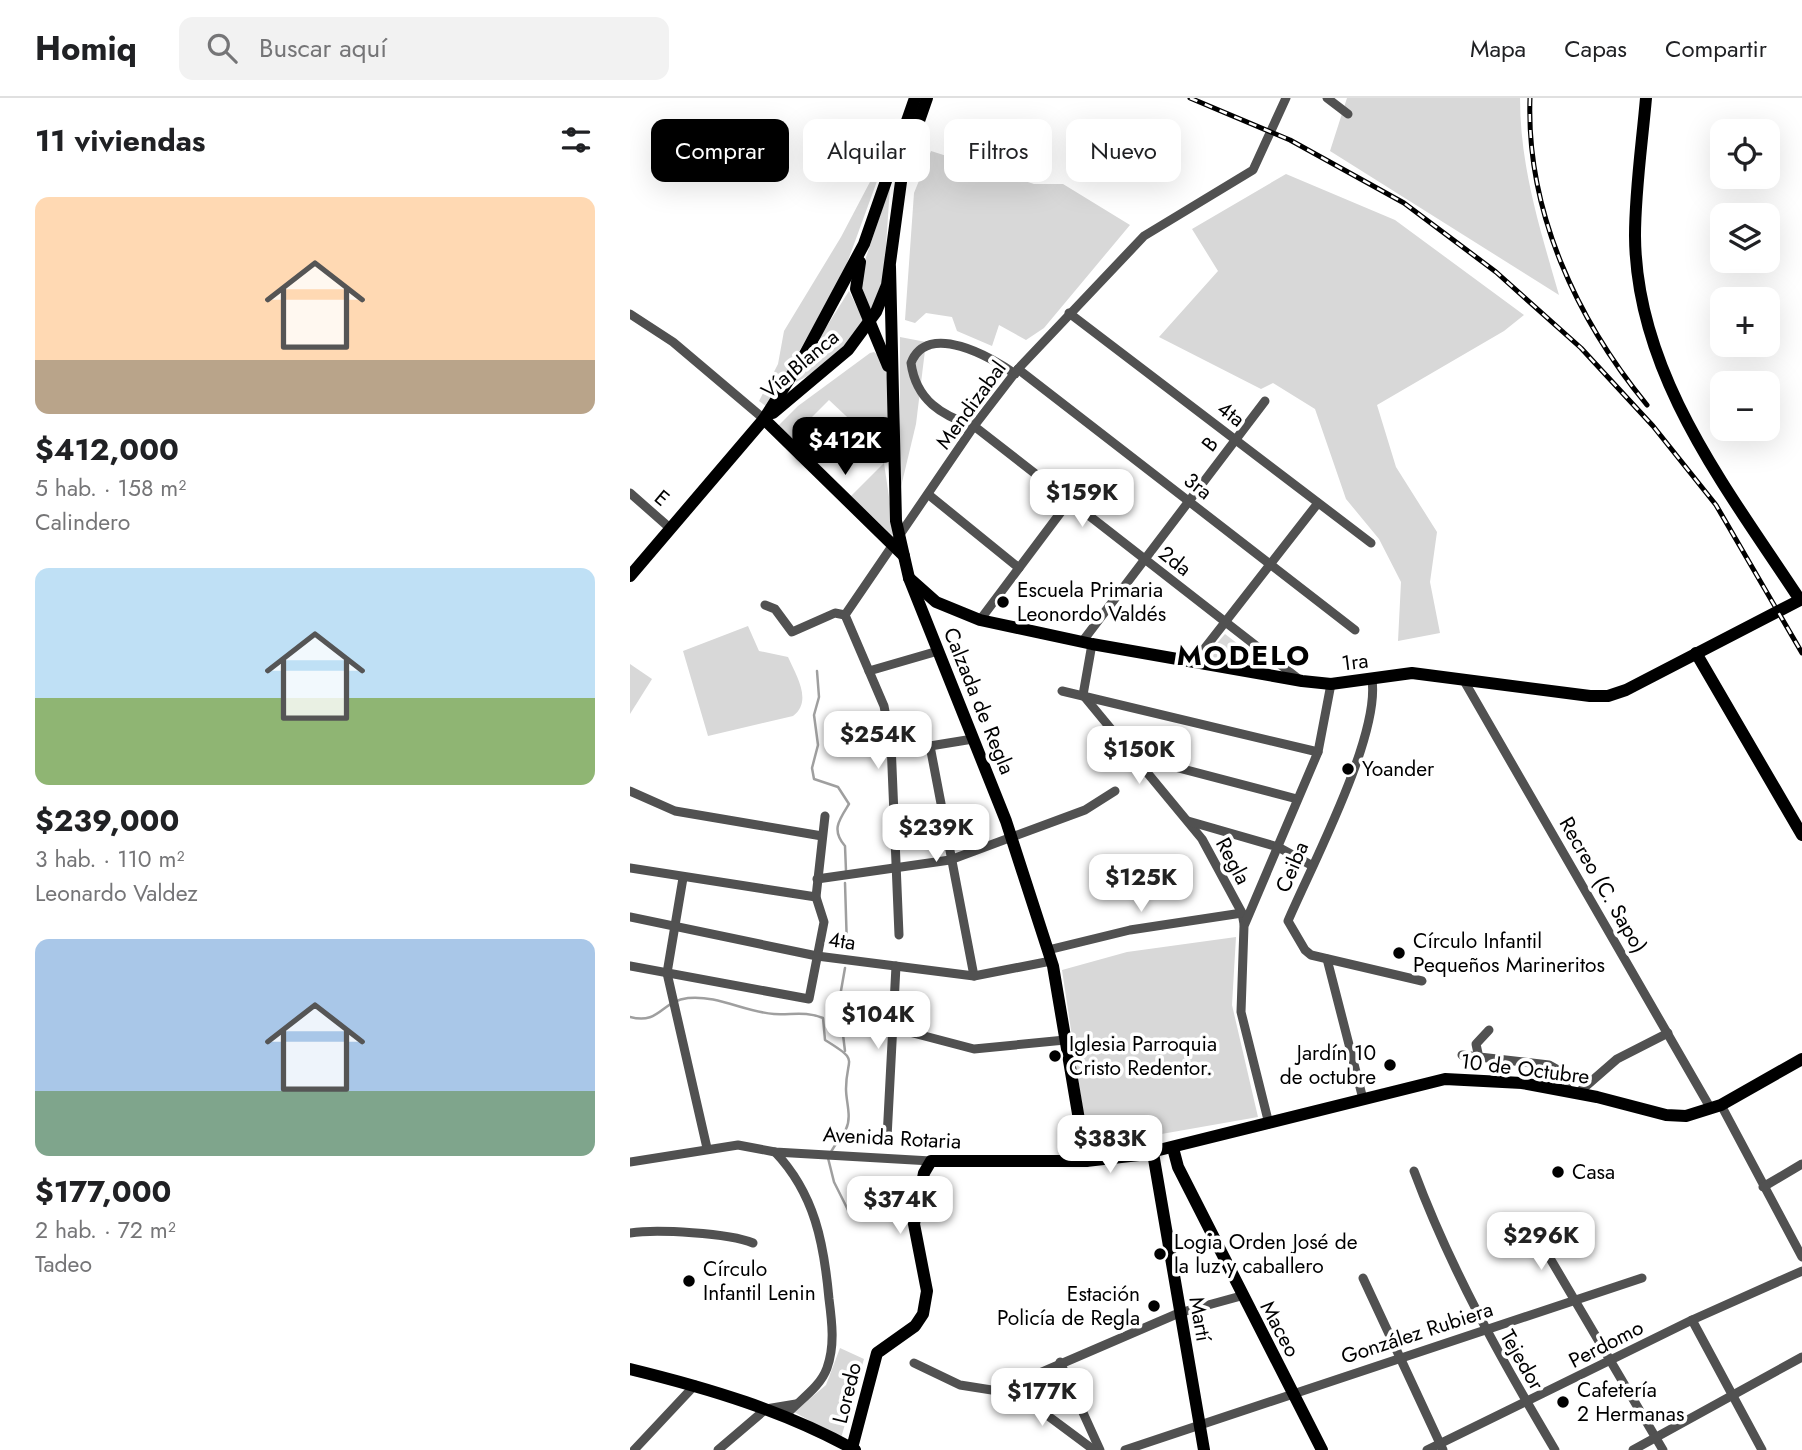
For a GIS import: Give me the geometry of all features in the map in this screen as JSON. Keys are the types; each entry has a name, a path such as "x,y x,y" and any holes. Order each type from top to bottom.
{"main road":[{"name":"Vía Blanca","path":"630,576 764,419 805,355 863,244 915,98"},
{"name":"Vía Blanca","path":"764,419 854,344 884,294 903,167 927,98"},
{"path":"1646,98 1635,236 1647,317 1667,382 1709,460 1801,602"},
{"path":"863,244 856,289 891,373"},
{"name":"Calzada de Regla","path":"890,267 891,373 899,547 1011,838 1049,955 1086,1161"},
{"path":"854,344 869,342 882,351"},
{"path":"764,419 899,547"},
{"name":"1ra","path":"909,578 936,602 980,620 1087,643 1302,681 1331,684 1412,673 1590,696 1608,696 1801,602"},
{"path":"1696,653 1802,835"},
{"name":"10 de Octubre","path":"1153,1153 1445,1079 1468,1078 1574,1092 1666,1115 1686,1116 1716,1107 1802,1059"},
{"path":"1081,1132 1108,1149 1135,1155 1157,1175"},
{"name":"Maceo","path":"1173,1148 1178,1167 1241,1296 1322,1450"},
{"name":"Avenida Rotaria","path":"931,1161 1086,1161 1153,1153"},
{"name":"Martí","path":"1153,1153 1204,1450"},
{"name":"Loredo","path":"853,1449 877,1353 895,1338 909,1332 923,1314 927,1291 914,1224 924,1173 931,1161"},
{"path":"630,1369 695,1385 766,1409 853,1449"}],"street":[{"name":"Mendizabal","path":"845,615 899,547 974,426 1017,372 1069,313 1144,236 1253,170 1286,98"},
{"path":"1327,98 1348,114"},
{"name":"4ta","path":"1069,313 1371,543"},
{"path":"630,314 673,342 764,419"},
{"name":"3ra","path":"912,358 926,347 951,344 971,348 1017,372 1356,630"},
{"name":"2da","path":"912,358 913,371 927,401 937,412 974,426 1302,681"},
{"name":"B","path":"1087,643 1144,559 1265,401"},
{"name":"E","path":"630,493 671,528"},
{"path":"929,495 1019,568"},
{"path":"980,620 1070,500"},
{"path":"1194,662 1318,503"},
{"path":"765,605 775,608 792,632 835,614 845,615 884,705 891,743 899,935"},
{"path":"1083,695 1087,643"},
{"path":"869,671 938,651"},
{"name":"Recreo (C. Sapo)","path":"1463,679 1668,1033 1716,1107 1802,1257"},
{"name":"Ceiba","path":"1372,680 1375,698 1363,746 1287,922 1305,950 1327,959 1422,981"},
{"path":"1269,1124 1241,1012 1244,926 1318,752 1331,684"},
{"path":"1062,691 1318,752"},
{"name":"Regla","path":"1083,695 1202,839 1242,914 1244,926"},
{"path":"845,747 891,743 929,746 973,738"},
{"path":"929,746 974,976"},
{"path":"1133,755 1297,799"},
{"path":"817,879 950,860 1085,810 1115,791"},
{"path":"630,792 675,811 822,836"},
{"path":"630,966 809,999 824,922 816,897 825,816"},
{"path":"1186,820 1278,848 1311,865"},
{"path":"630,868 816,897"},
{"path":"683,878 667,973 706,1148"},
{"name":"4ta","path":"630,917 817,956 974,976 1130,930 1242,914"},
{"path":"1327,959 1363,1099"},
{"path":"887,1138 896,966"},
{"path":"894,1028 974,1049 1065,1040"},
{"path":"1479,1058 1476,1044 1489,1030"},
{"path":"1462,1055 1549,1065 1558,1070 1574,1092 1617,1059 1668,1033"},
{"name":"Avenida Rotaria","path":"630,1162 738,1145 775,1153 931,1161"},
{"path":"775,1153 788,1166 815,1214 825,1251 831,1316 832,1344 827,1368 821,1381 785,1416"},
{"path":"1763,1187 1802,1164"},
{"name":"Tejedor","path":"1414,1171 1437,1231 1484,1329 1555,1450"},
{"path":"630,1233 658,1230 721,1235 753,1243"},
{"path":"1538,1231 1541,1243 1663,1450"},
{"name":"Perdomo","path":"1427,1450 1442,1447 1692,1321 1802,1271"},
{"path":"1363,1278 1442,1447"},
{"name":"González Rubiera","path":"1125,1450 1642,1278"},
{"path":"998,1391 1179,1313 1241,1296"},
{"path":"1692,1321 1762,1450"},
{"path":"1633,1450 1802,1357"},
{"path":"1060,1362 1100,1450"},
{"path":"914,1363 960,1385 998,1391 1043,1410 1094,1450"},
{"path":"634,1450 695,1385"},
{"path":"718,1450 766,1409 796,1404"}],"shaded area":[{"path":"1347,98 1520,98 1527,173 1559,295 1330,151"},
{"path":"931,151 944,155 944,182 1063,184 1130,225 1044,328 1026,340 999,325 992,346 957,331 952,317 926,313 915,323 905,320 914,193 918,182 930,182"},
{"path":"1286,174 1395,220 1524,315 1504,331 1377,405 1396,467 1437,532 1430,582 1440,633 1398,641 1401,582 1379,539 1346,499 1315,409 1273,383 1261,389 1159,337 1218,271 1192,229"},
{"path":"870,182 877,182 842,277 767,407 759,401 778,364 784,331 841,237"},
{"path":"890,186 884,277 870,312 862,296 859,278"},
{"path":"849,291 864,321 834,356 796,382 794,378"},
{"path":"900,337 926,342 916,424 900,491"},
{"path":"874,352 881,359 888,381 887,443 878,446 829,400 790,439 777,427 798,406"},
{"path":"884,463 895,538 851,496"},
{"path":"748,626 759,651 788,657 801,688 802,703 793,716 708,736 683,651"},
{"path":"1225,634 1269,668 1205,657"},
{"path":"630,664 652,679 630,714"},
{"path":"1236,937 1232,1005 1258,1117 1116,1142 1086,1130 1062,970 1127,952"},
{"path":"840,1348 864,1359 841,1438 794,1412 826,1385"}],"waterway":[{"path":"817,671 819,697 814,715 818,745 812,768 814,779 838,787 849,804 837,830 845,846 846,871"},
{"path":"845,883 847,948"},
{"path":"845,968 839,1002 845,1051"},
{"path":"630,1017 648,1018 679,1000 699,998 763,1013 805,1014 823,1018 825,1040 843,1052 849,1060 846,1089 848,1124 831,1152"},
{"path":"828,1158 834,1182 848,1210"}],"railway":[{"path":"1190,98 1290,140 1404,203 1496,272 1581,348 1653,426 1716,505 1802,653"},
{"path":"1530,98 1531,140 1537,182 1561,262 1599,337 1647,405"}],"place":[{"name":"Escuela Primaria Leonordo Valdés","path":"1003,602"},
{"name":"Yoander","path":"1348,769"},
{"name":"Círculo Infantil Pequeños Marineritos","path":"1399,953"},
{"name":"Iglesia Parroquia Cristo Redentor.","path":"1055,1056"},
{"name":"Jardín 10 de octubre","path":"1390,1065"},
{"name":"Casa","path":"1558,1172"},
{"name":"Logia Orden José de la luz y caballero","path":"1160,1254"},
{"name":"Círculo Infantil Lenin","path":"689,1281"},
{"name":"Estación Policía de Regla","path":"1154,1306"},
{"name":"Cafetería 2 Hermanas","path":"1563,1402"}],"district":[{"name":"MODELO","path":"1244,655"}]}
